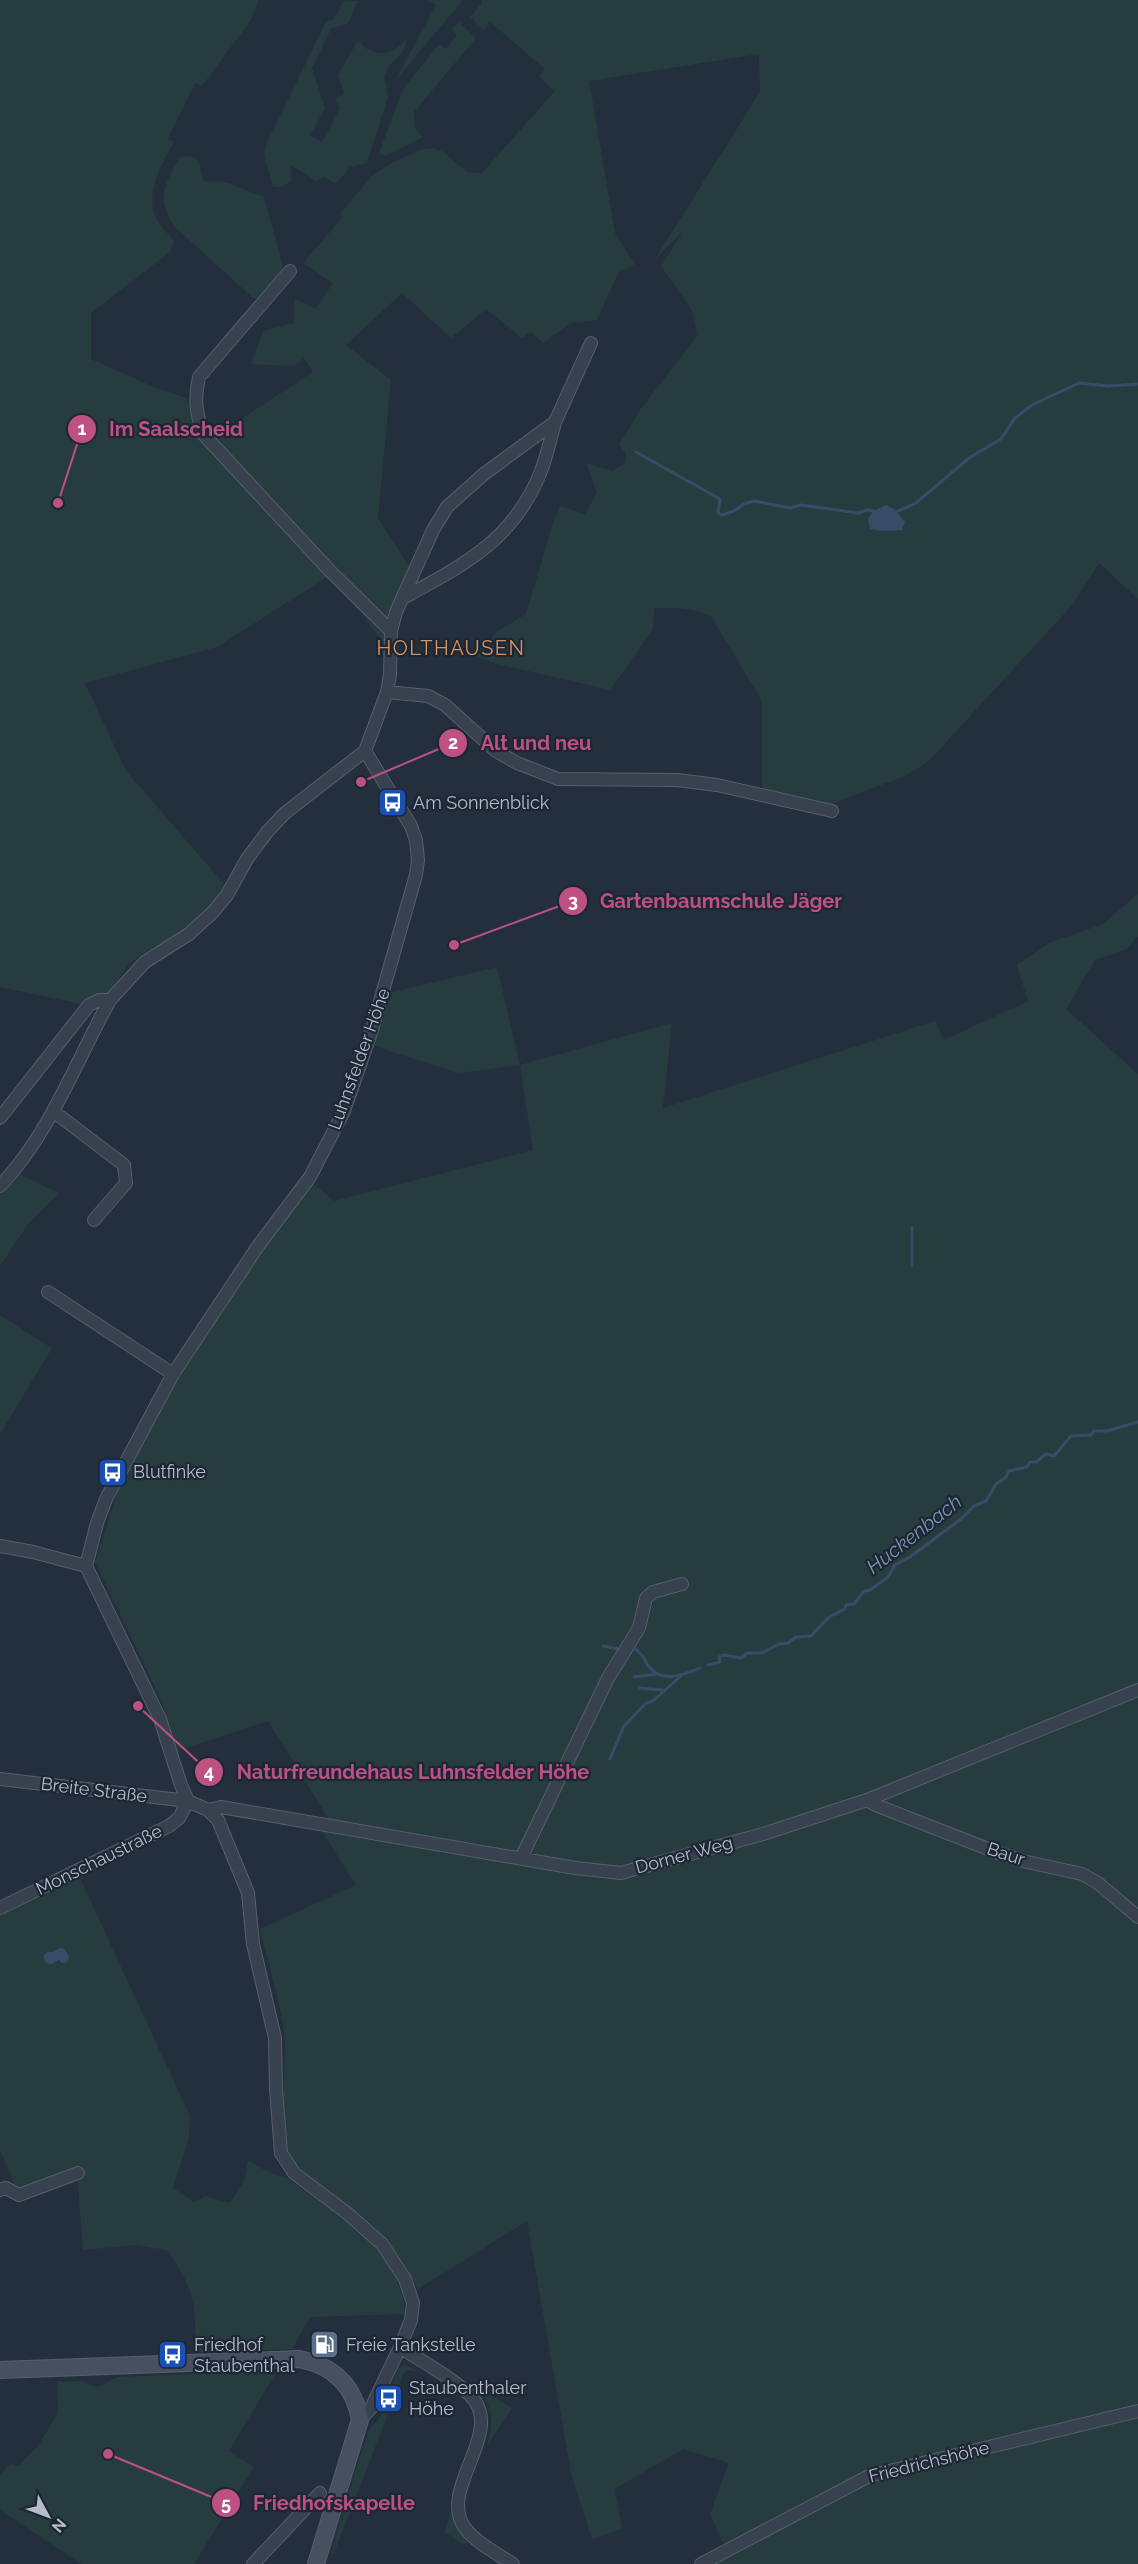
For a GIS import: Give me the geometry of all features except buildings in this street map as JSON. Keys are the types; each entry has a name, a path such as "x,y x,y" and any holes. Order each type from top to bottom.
{"main road":[{"path":"0,2370 299,2359 320,2364 342,2379 354,2398 360,2420 316,2564"}],"street":[{"path":"290,271 199,377 194,397 197,418 204,435 330,571 391,631"},
{"path":"403,598 467,564 490,545 516,517 542,470 555,422 591,343"},
{"path":"0,1186 14,1172 53,1111 110,1000 145,962 189,934 213,912 227,895 247,859 285,813 365,751 387,692 390,675 391,631 433,530 447,507 484,474 555,422"},
{"path":"387,692 428,696 445,705 496,751 558,779 677,780 717,785 832,811"},
{"name":"Luhnsfelder Höhe","path":"86,1566 97,1522 106,1499 127,1456 173,1374 258,1246 310,1177 344,1111 381,1002 418,860 416,840 411,826 365,751"},
{"path":"0,1118 89,1005 99,999 110,1000"},
{"path":"53,1111 124,1165 126,1183 94,1220"},
{"path":"48,1292 173,1374"},
{"path":"0,1546 86,1566 160,1719 188,1801 208,1810 218,1820 248,1893 253,1944 275,2038 281,2153 294,2174 370,2232 382,2244 405,2278 413,2311 400,2347 371,2408 360,2420"},
{"path":"521,1858 608,1678 639,1628 646,1598 653,1592 682,1584"},
{"name":"Dorner Weg","path":"208,1810 221,1807 609,1873 621,1873 763,1834 867,1800 1138,1690"},
{"name":"Breite Straße","path":"0,1779 188,1801"},
{"name":"Baur","path":"867,1800 996,1852 1023,1861 1083,1874 1098,1883 1138,1917"},
{"name":"Monschaustraße","path":"0,1908 169,1826 179,1818 188,1801"},
{"path":"0,2190 6,2188 19,2195 78,2173"},
{"path":"400,2347 468,2393 480,2410 480,2430 459,2496 458,2512 461,2522 470,2534 513,2564"},
{"name":"Friedrichshöhe","path":"701,2564 869,2476 1138,2411"},
{"path":"253,2564 320,2493"}],"green space":[{"path":"0,0 259,0 251,20 202,86 195,83 168,139 174,142 155,181 152,203 159,223 174,241 170,252 91,313 91,359 154,387 186,398 204,443 313,372 304,358 294,366 251,364 263,331 294,323 295,298 315,309 333,283 303,263 343,217 340,214 372,176 393,162 423,149 434,148 442,151 467,172 482,173 555,91 539,77 545,69 490,22 484,30 470,17 482,3 480,0 1138,0 1138,599 1099,563 1074,603 929,761 907,775 829,805 762,789 762,701 711,616 704,613 676,608 654,608 653,629 610,690 497,664 473,655 498,631 526,614 560,506 585,514 597,493 586,463 612,471 625,463 626,453 619,445 640,410 697,336 693,312 661,266 683,232 655,259 760,92 759,54 589,81 615,233 635,264 618,273 597,320 571,323 543,343 530,332 522,338 486,309 451,338 402,293 346,345 391,380 378,518 410,568 383,643 366,619 327,577 217,647 85,683 126,771 226,886 209,912 185,930 131,962 109,992 104,995 81,1004 0,987"},
{"path":"344,0 358,1 348,23 331,29 312,68 325,108 310,136 322,142 340,109 335,98 344,94 338,75 358,40 369,50 382,53 395,49 406,39 405,49 390,65 384,76 388,97 367,163 350,167 336,184 324,177 316,181 290,165 292,180 282,187 273,187 264,155 266,144 326,22 334,19"},
{"path":"427,0 463,0 395,81 436,5"},
{"path":"459,22 476,38 414,112 415,129 423,137 385,156 379,153 403,89 439,44 446,49 457,35 451,30"},
{"path":"190,156 199,161 203,181 228,183 264,197 283,266 281,276 261,298 253,298 175,227 169,217 164,200 166,184 180,157"},
{"path":"1138,894 1138,936 1127,949 1095,960 1066,1009 1138,1074 1138,2564 704,2564 725,2548 710,2514 729,2463 683,2449 615,2489 622,2529 592,2539 571,2473 527,2221 418,2289 382,2235 366,2220 316,2185 292,2159 284,2131 284,2032 260,1929 356,1885 323,1833 328,1818 268,1721 177,1751 160,1698 95,1562 119,1488 176,1382 237,1284 312,1183 334,1201 533,1150 520,1065 672,1023 663,1108 935,1021 944,1040 1028,1001 1017,965 1049,943 1103,924"},
{"path":"497,967 520,1065 459,1073 374,1046 389,993"},
{"path":"19,1174 59,1193 28,1224 0,1266 0,1194"},
{"path":"0,1315 52,1348 0,1434"},
{"path":"79,1876 190,2116 189,2137 173,2188 194,2202 205,2196 230,2203 245,2179 248,2161 288,2179 345,2220 379,2252 392,2271 401,2291 405,2314 310,2317 292,2349 194,2352 195,2323 192,2298 183,2274 167,2250 135,2245 83,2250 77,2171 18,2192 0,2150 0,1914"},
{"path":"405,2365 420,2372 408,2370 404,2373 334,2553 331,2554 370,2429 381,2416 399,2368"},
{"path":"277,2371 229,2451 254,2467 194,2564 81,2564 0,2510 0,2475 10,2463 18,2466 38,2446 58,2413 57,2382 82,2381 95,2387 117,2377"},
{"path":"472,2383 512,2408 487,2446 491,2428 490,2412 484,2397"},
{"path":"455,2498 470,2540 463,2545 445,2532"}],"water":[{"path":"886,505 894,509 905,522 902,530 870,529 868,518 874,511"}],"waterway":[{"path":"896,512 916,503 969,458 1001,439 1015,418 1032,405 1079,383 1108,386 1138,384"},
{"path":"636,452 720,499 718,513 722,515 754,501 790,508 801,505 858,513 867,510 874,511"},
{"path":"912,1228 912,1266"},
{"name":"Huckenbach","path":"708,1665 720,1662 719,1657 724,1655 742,1658 747,1653 762,1653 779,1644 788,1643 796,1637 811,1636 829,1617 845,1609 846,1605 854,1604 864,1591 870,1590 888,1577 895,1565 910,1557 961,1519 974,1506 986,1501 996,1484 1006,1477 1009,1471 1027,1467 1030,1462 1036,1462 1046,1454 1054,1456 1071,1436 1091,1435 1094,1431 1107,1431 1138,1422"},
{"name":"Huckenbach","path":"603,1646 618,1649"},
{"name":"Huckenbach","path":"635,1649 653,1670 665,1676 700,1668"},
{"path":"634,1677 657,1674"},
{"path":"610,1759 624,1726 645,1704 654,1700 681,1676"},
{"path":"640,1688 662,1690"},
{"path":"49,1957 50,1959 61,1953 64,1958"}],"place":[{"name":"Im Saalscheid","path":"58,503"},
{"name":"Alt und neu","path":"361,782"},
{"name":"Am Sonnenblick","path":"392,803"},
{"name":"Gartenbaumschule Jäger","path":"454,945"},
{"name":"Blutfinke","path":"112,1472"},
{"name":"Naturfreundehaus Luhnsfelder Höhe","path":"138,1706"},
{"name":"Freie Tankstelle","path":"325,2345"},
{"name":"Friedhof Staubenthal","path":"173,2355"},
{"name":"Staubenthaler Höhe","path":"388,2398"},
{"name":"Friedhofskapelle","path":"108,2454"}],"district":[{"name":"HOLTHAUSEN","path":"451,648"}]}
